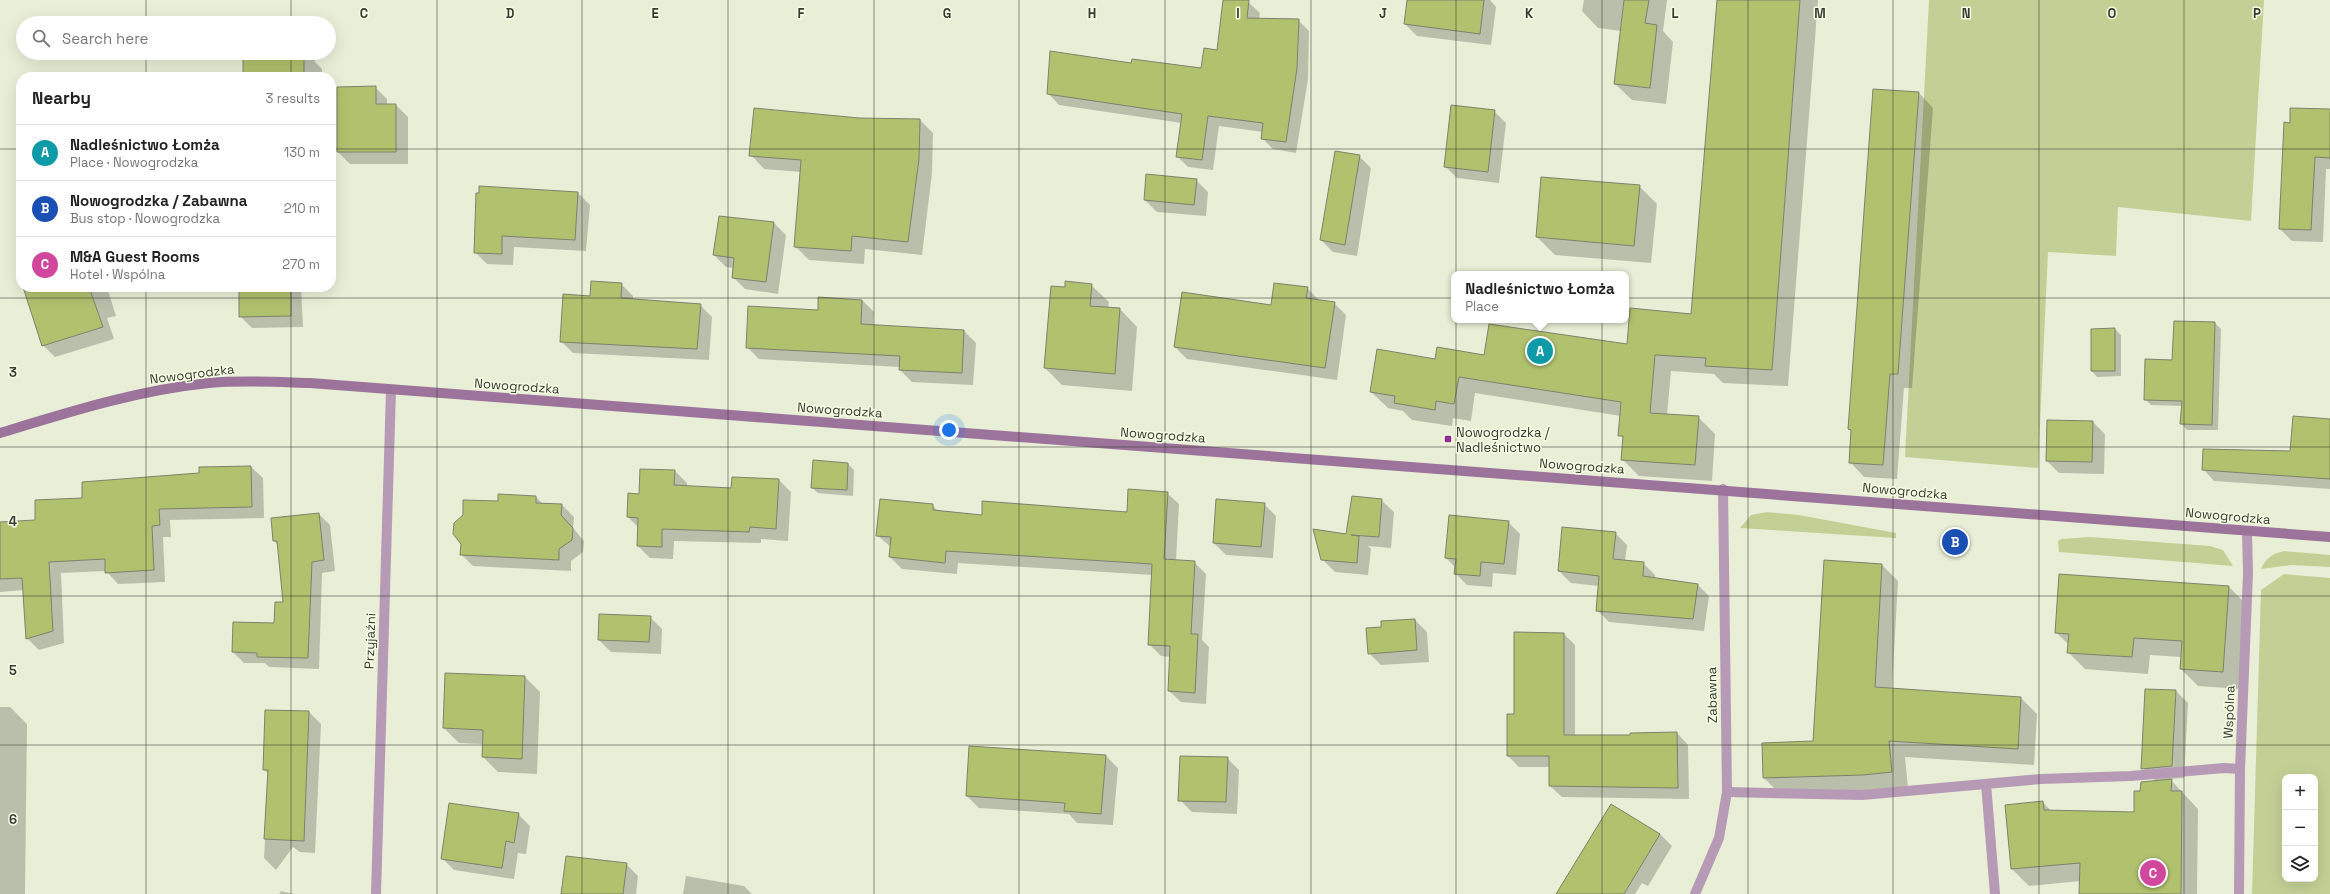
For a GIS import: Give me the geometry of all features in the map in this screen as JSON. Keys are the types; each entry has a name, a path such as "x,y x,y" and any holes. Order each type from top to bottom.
{"street":[{"name":"Nowogrodzka","path":"0,433 129,396 210,383 254,381 294,382 1723,489 2330,537"},
{"name":"Przyjaźni","path":"376,894 391,390"},
{"name":"Zabawna","path":"1695,894 1719,838 1727,792 1723,489"},
{"name":"Wspólna","path":"2239,894 2240,769 2248,573 2247,530"},
{"path":"1727,792 1862,795 1986,784 2167,774 2224,768 2240,769"},
{"path":"1986,784 1995,894"}],"green space":[{"path":"1929,0 2264,0 2251,221 2118,207 2116,256 2048,252 2038,468 1905,457"},
{"path":"1767,512 1799,515 1896,533 1896,538 1740,528 1751,515"},
{"path":"2090,537 2210,546 2223,550 2233,566 2059,552 2058,541 2061,539"},
{"path":"2284,551 2330,555 2330,567 2292,565 2261,569 2270,557"},
{"path":"2284,574 2330,578 2330,894 2252,894 2261,590"}],"building":[{"path":"1223,0 1249,0 1247,18 1299,19 1297,68 1286,142 1261,139 1263,123 1208,116 1202,160 1176,157 1182,114 1047,94 1050,51 1131,63 1132,59 1201,68 1204,48 1217,50"},
{"path":"1407,0 1484,0 1480,34 1404,24"},
{"path":"1624,0 1649,0 1645,23 1657,25 1650,88 1614,84"},
{"path":"1717,0 1800,0 1772,370 1705,366 1706,358 1655,355 1650,413 1699,416 1695,465 1621,460 1623,436 1618,436 1621,402 1459,377 1454,404 1436,401 1435,410 1394,403 1395,396 1370,392 1377,349 1435,359 1437,347 1484,355 1489,324 1627,344 1630,308 1691,314"},
{"path":"243,60 304,60 304,72 243,72"},
{"path":"376,86 376,104 396,104 396,152 337,152 337,87"},
{"path":"1873,89 1919,92 1898,374 1890,374 1883,465 1849,463 1851,430 1848,429"},
{"path":"1451,105 1495,110 1488,172 1444,167"},
{"path":"754,108 859,118 920,119 919,159 908,242 852,236 851,251 794,247 801,160 749,156"},
{"path":"2290,108 2330,109 2330,158 2315,157 2311,230 2279,229 2284,122 2290,123"},
{"path":"1335,151 1360,155 1345,245 1320,240"},
{"path":"1146,174 1197,179 1194,205 1144,200"},
{"path":"1541,177 1640,185 1634,246 1536,237"},
{"path":"479,186 578,192 575,240 502,236 502,254 474,253 476,193 479,193"},
{"path":"719,216 774,222 766,282 732,278 734,258 713,255"},
{"path":"591,281 622,283 621,298 701,304 697,349 560,342 563,294 590,296"},
{"path":"1065,281 1092,284 1090,306 1120,308 1115,374 1044,368 1051,286 1065,287"},
{"path":"1274,283 1308,287 1306,298 1335,302 1325,368 1174,347 1182,292 1271,305"},
{"path":"25,292 91,292 103,327 42,346"},
{"path":"239,292 291,292 291,316 239,317"},
{"path":"818,297 862,300 861,324 964,330 962,373 899,370 900,356 746,348 748,306 818,310"},
{"path":"2174,321 2215,322 2212,425 2180,424 2182,401 2144,400 2145,359 2172,360"},
{"path":"2115,328 2115,371 2091,371 2091,329"},
{"path":"2293,416 2330,419 2330,479 2202,470 2203,449 2290,451"},
{"path":"2047,420 2093,421 2092,462 2046,461"},
{"path":"813,460 848,463 847,490 811,488"},
{"path":"251,466 252,507 159,509 160,525 152,526 154,570 105,573 105,559 49,562 53,631 26,639 22,578 0,579 0,522 35,520 35,500 82,498 82,482 199,473 199,467"},
{"path":"640,469 675,470 674,485 731,488 732,477 779,479 776,529 750,527 749,532 662,529 662,547 637,546 638,518 627,517 628,493 639,494"},
{"path":"1128,489 1168,492 1164,559 1195,561 1191,634 1198,634 1195,693 1168,691 1170,646 1148,645 1152,564 946,551 945,563 889,557 891,537 876,536 880,499 933,504 933,510 982,515 982,501 1127,512"},
{"path":"498,494 536,496 536,503 562,504 561,515 573,528 572,540 559,549 559,560 460,555 461,544 453,534 454,523 463,515 463,500 498,501"},
{"path":"1352,496 1382,499 1379,537 1351,535 1359,536 1357,563 1321,560 1313,529 1346,534"},
{"path":"1216,499 1265,503 1261,547 1213,543"},
{"path":"319,513 324,560 312,562 308,658 257,657 257,653 232,652 233,622 274,623 275,602 283,602 277,541 273,541 271,518"},
{"path":"1449,515 1509,521 1504,564 1481,562 1480,576 1454,574 1456,559 1445,558"},
{"path":"1562,527 1616,532 1613,559 1644,562 1643,576 1698,584 1693,619 1596,611 1599,576 1558,571"},
{"path":"1824,560 1882,564 1875,687 2021,697 2018,749 1889,741 1892,772 1863,775 1763,778 1762,743 1813,741"},
{"path":"2059,574 2229,586 2223,672 2180,669 2182,641 2134,638 2132,657 2067,653 2069,634 2055,633"},
{"path":"599,614 651,616 649,642 598,640"},
{"path":"1415,619 1417,650 1368,654 1366,628 1381,627 1381,621"},
{"path":"1514,632 1564,633 1564,735 1630,735 1630,733 1677,732 1678,788 1549,786 1549,756 1507,756 1507,714 1514,714"},
{"path":"445,673 525,676 522,759 482,757 483,730 443,728"},
{"path":"2145,689 2176,690 2172,766 2141,769"},
{"path":"265,710 309,711 304,841 264,839 268,770 263,770"},
{"path":"969,746 1106,755 1101,814 1064,811 1065,803 966,796"},
{"path":"1180,756 1228,757 1226,802 1178,801"},
{"path":"2172,779 2171,791 2182,791 2181,894 2079,894 2080,863 2011,869 2005,805 2043,801 2044,810 2134,812 2134,791 2140,791 2141,782"},
{"path":"449,803 519,813 514,843 506,841 502,868 441,859"},
{"path":"1611,804 1660,834 1624,894 1556,894"},
{"path":"566,856 627,863 623,894 561,894"}],"place":[{"name":"Nadleśnictwo Łomża","path":"1540,351"},
{"name":"Nowogrodzka / Nadleśnictwo","path":"1448,439"},
{"name":"Nowogrodzka / Zabawna","path":"1955,542"},
{"name":"M&A Guest Rooms","path":"2153,873"}]}
